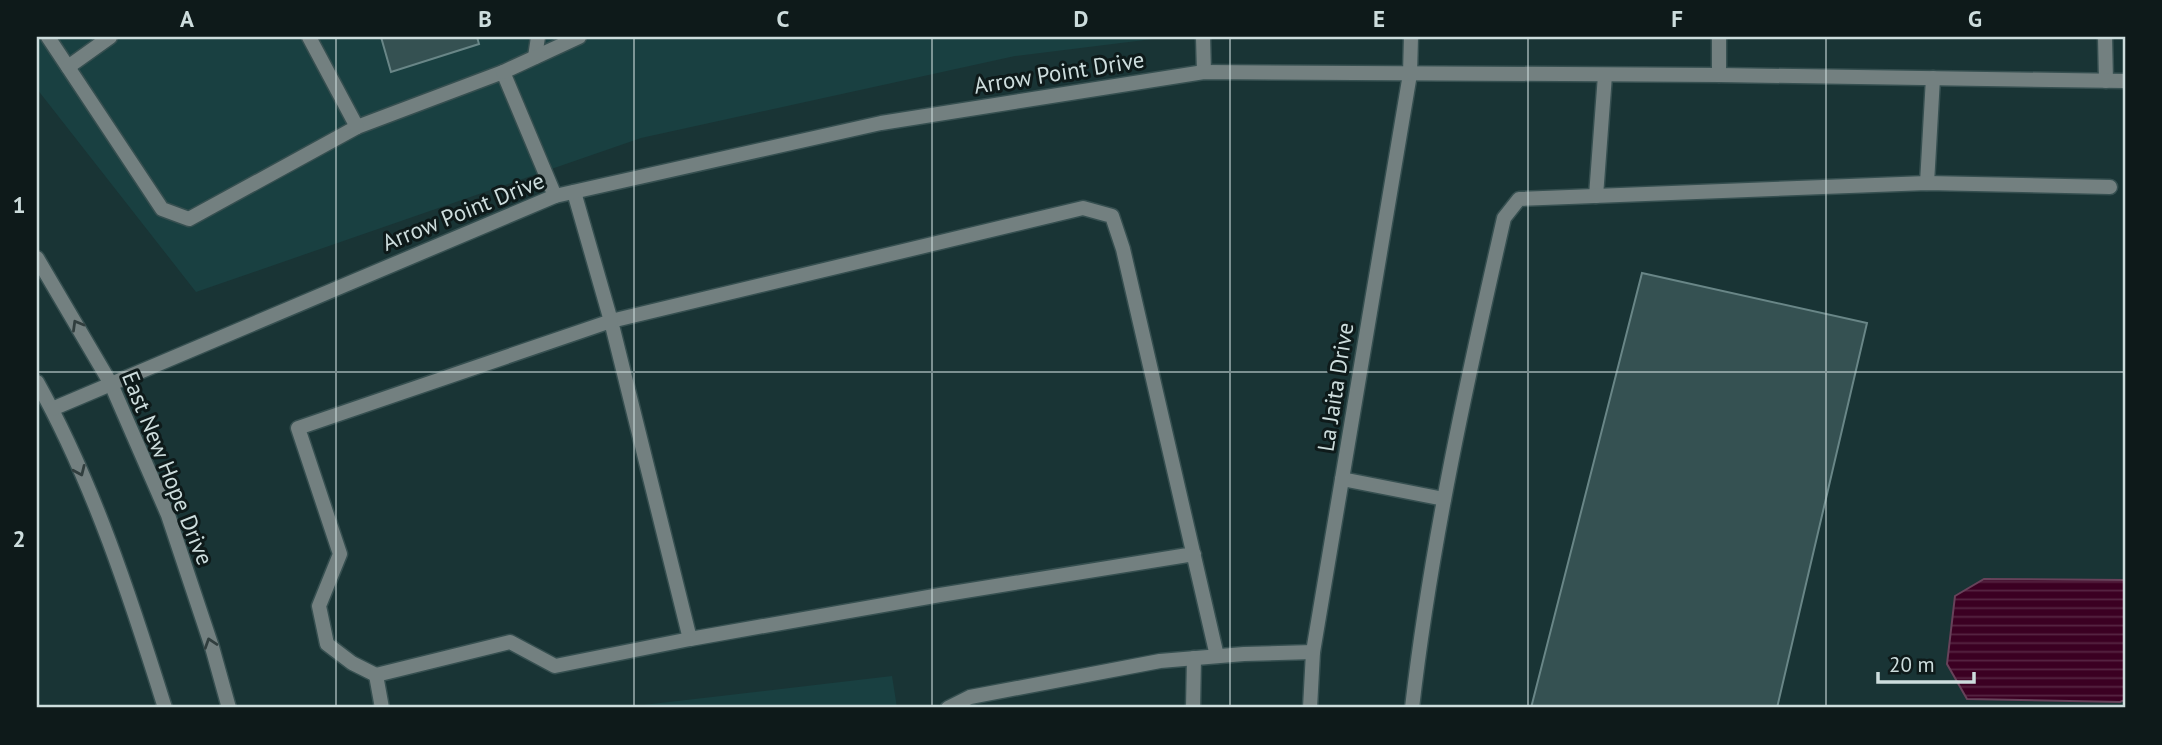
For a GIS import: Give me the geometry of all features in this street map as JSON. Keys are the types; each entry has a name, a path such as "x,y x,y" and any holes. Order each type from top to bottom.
{"street":[{"path":"48,37 163,209 189,219 357,127 503,72 579,37"},
{"path":"68,67 110,37"},
{"path":"309,37 357,127"},
{"path":"535,57 538,37"},
{"path":"1203,37 1203,72"},
{"name":"La Jaita Drive","path":"1310,708 1313,652 1410,74 1411,37"},
{"path":"1719,37 1719,75"},
{"path":"2105,37 2117,81"},
{"path":"503,72 555,196"},
{"name":"Arrow Point Drive","path":"52,409 555,196 881,123 1203,72 2117,81"},
{"path":"1596,195 1605,75"},
{"path":"1927,183 1933,78"},
{"path":"1412,708 1419,647 1444,499 1504,218 1519,199 1927,183 2110,187"},
{"path":"574,192 611,321 690,639"},
{"path":"1194,554 953,592 555,666 510,642 376,675 352,663 327,644 319,606 340,554 298,428 611,321 1083,208 1112,216 1123,249 1194,554 1217,656"},
{"name":"East New Hope Drive","path":"37,258 111,384 168,515 212,647 229,708"},
{"path":"37,382 90,493 141,631 165,708"},
{"path":"1342,479 1444,499"},
{"path":"948,708 970,697 1160,661 1313,652"},
{"path":"1193,708 1194,658"},
{"path":"376,675 382,708"}],"shaded area":[{"path":"37,37 1169,37 1015,56 641,138 196,292 37,89"},
{"path":"1739,37 2125,37 2125,38 1851,39"},
{"path":"1984,579 2125,580 2125,700 1967,699 1947,664 1955,596"},
{"path":"892,676 897,708 617,708"}],"building":[{"path":"381,37 477,37 479,44 391,72"},
{"path":"1642,273 1867,323 1777,708 1531,708"}]}
